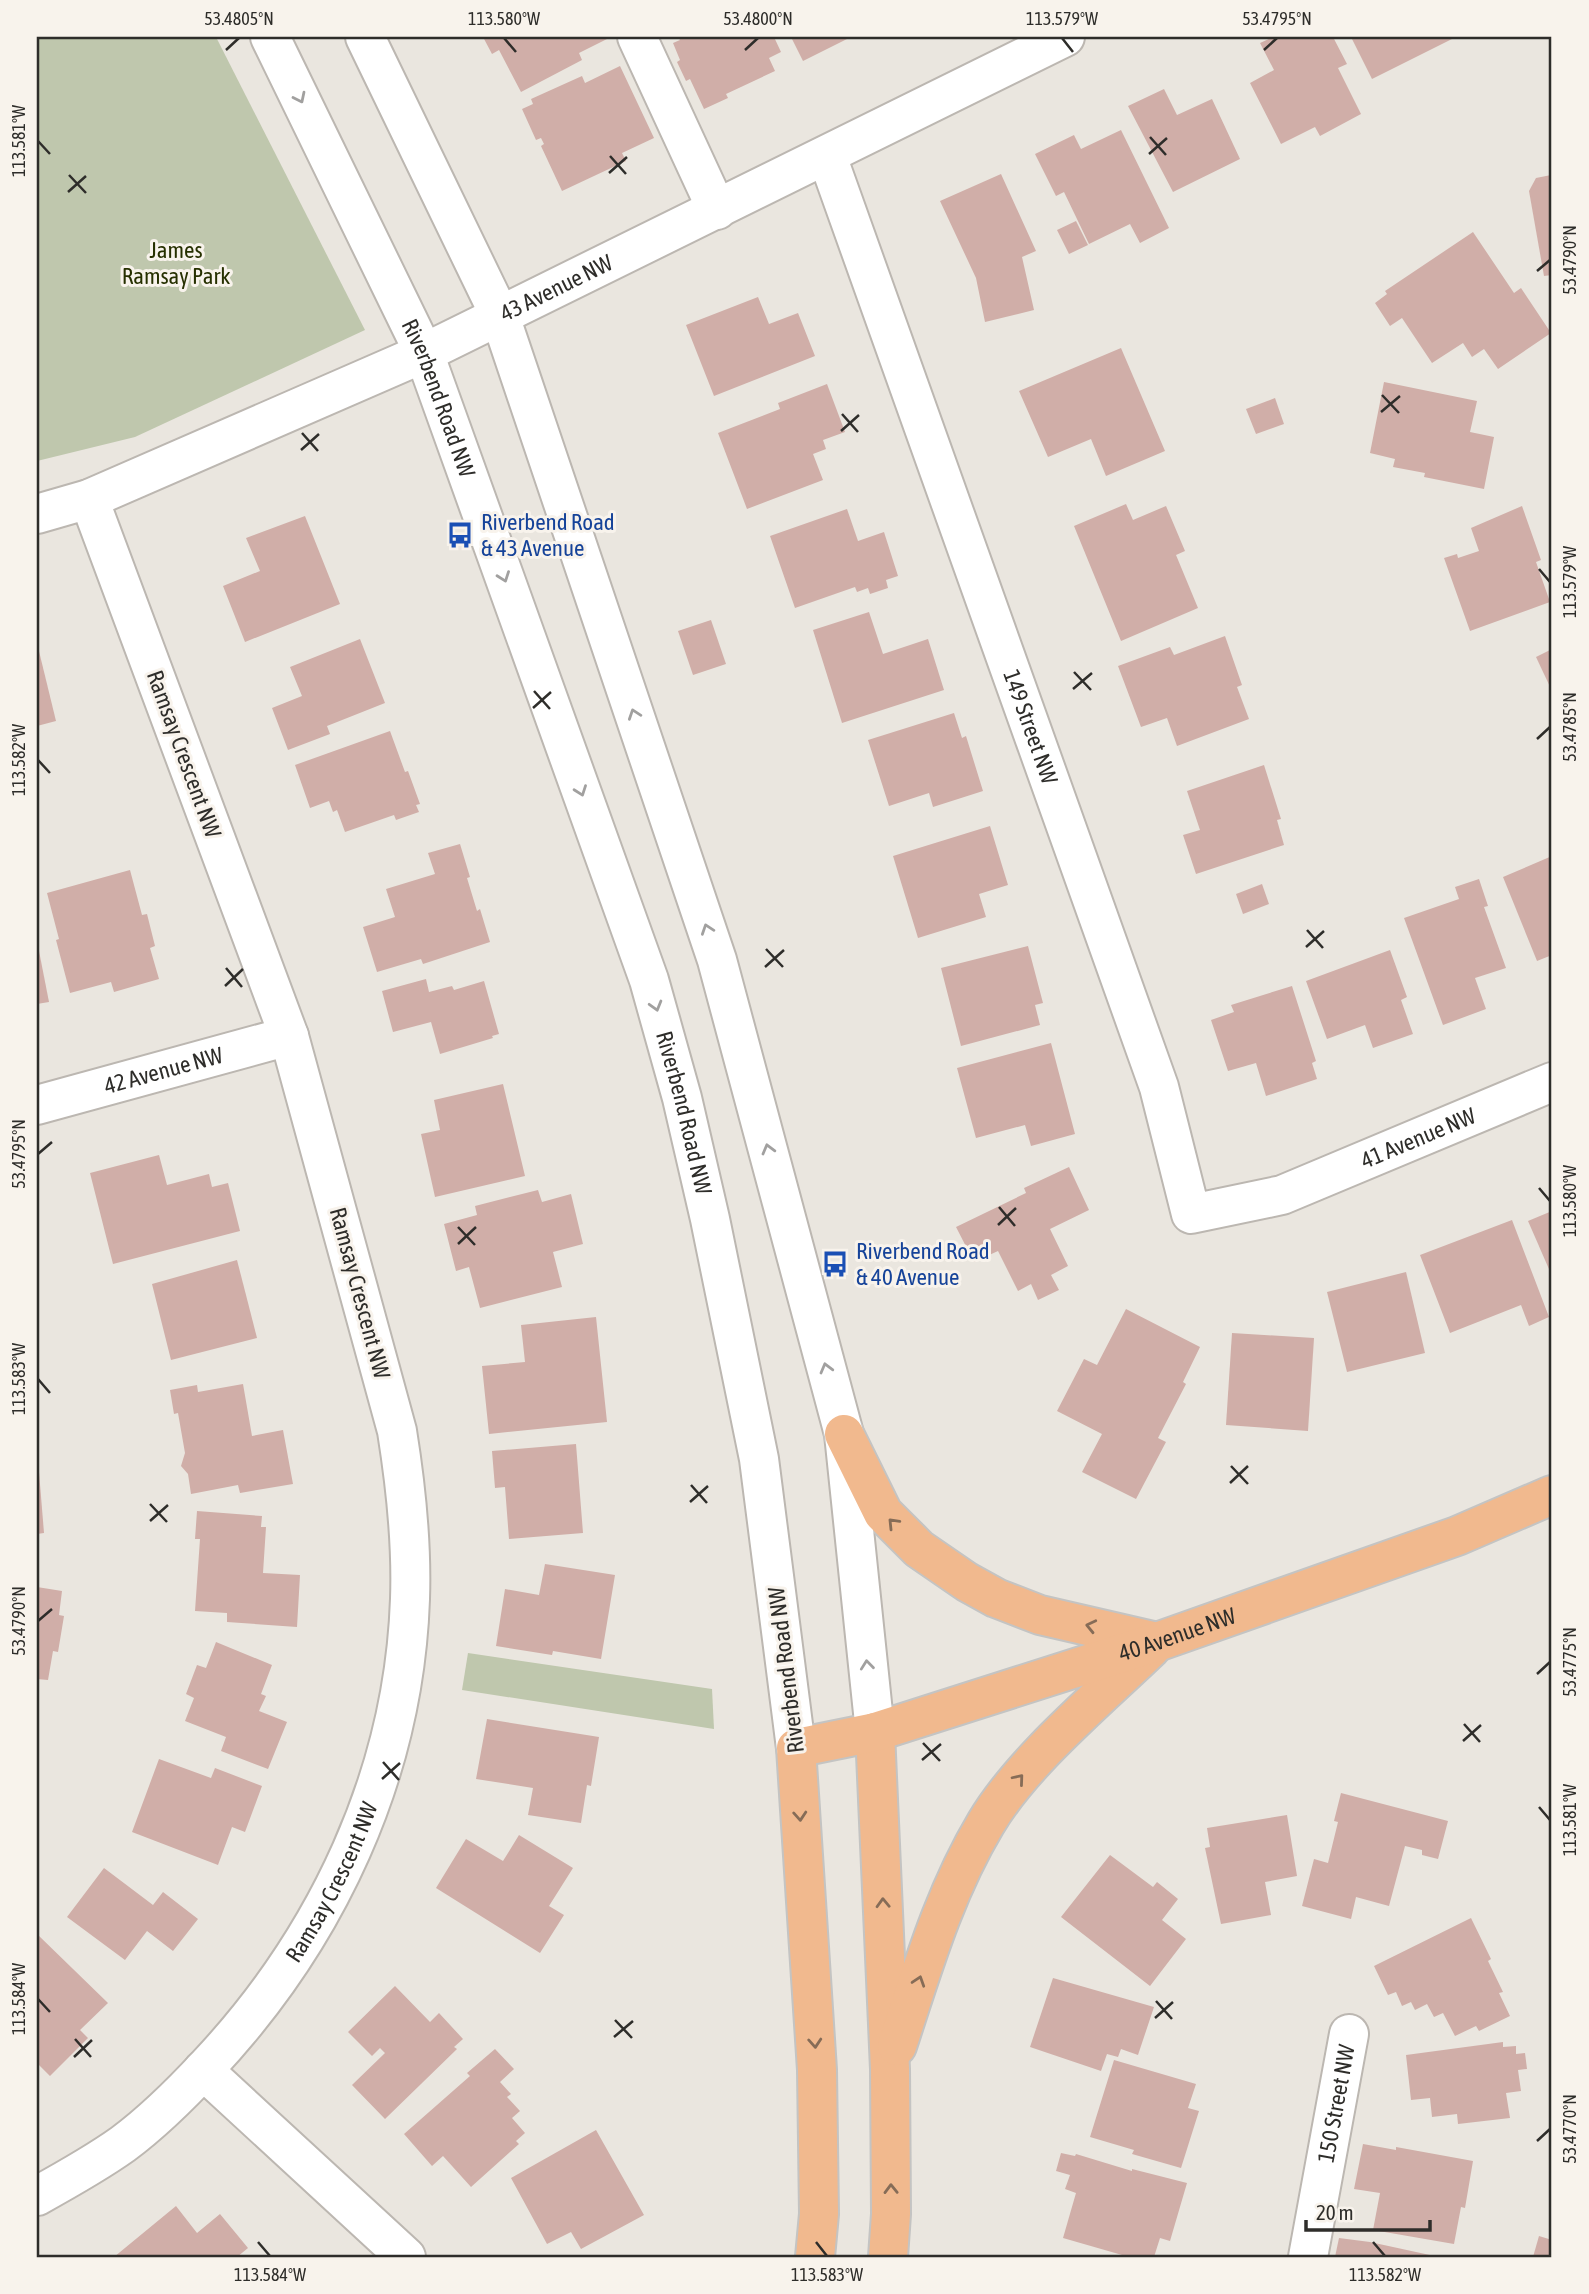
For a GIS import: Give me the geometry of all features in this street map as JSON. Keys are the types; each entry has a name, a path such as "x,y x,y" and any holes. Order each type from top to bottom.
{"main road":[{"path":"844,1434 883,1513 919,1549 967,1582 996,1598 1040,1615 1157,1642"},
{"name":"40 Avenue NW","path":"796,1748 875,1732 1157,1642 1457,1536 1552,1495"},
{"path":"890,2069 943,1908 986,1822 1019,1778 1157,1642"},
{"path":"875,1732 890,2069 891,2214 888,2257"},
{"name":"Riverbend Road NW","path":"796,1748 817,2070 819,2214 814,2257"}],"street":[{"name":"Riverbend Road NW","path":"270,37 424,353 649,980 682,1098 710,1219 759,1459 796,1748"},
{"path":"365,37 500,316 717,960 844,1434 875,1732"},
{"path":"637,37 717,210"},
{"name":"43 Avenue NW","path":"37,514 89,499 424,353 1065,37"},
{"name":"149 Street NW","path":"827,156 1159,1087 1191,1214 1282,1195"},
{"name":"Ramsay Crescent NW","path":"37,2196 125,2143 166,2109 242,2028 278,1983 309,1934 342,1874 380,1775 395,1718 405,1658 410,1602 411,1544 397,1431 289,1036 89,499"},
{"name":"42 Avenue NW","path":"37,1105 289,1036"},
{"name":"41 Avenue NW","path":"1282,1195 1552,1082"},
{"name":"150 Street NW","path":"1308,2257 1349,2034"},
{"path":"203,2070 406,2257"}],"green space":[{"name":"James Ramsay Park","path":"37,37 216,37 365,330 135,437 37,461"},
{"path":"468,1653 712,1689 714,1729 462,1690"}],"building":[{"path":"483,37 607,39 579,53 582,60 521,92 499,50 492,54"},
{"path":"678,37 774,37 781,52 769,58 775,71 726,94 728,98 704,109 690,79 686,81 677,62 680,60 673,43 680,40"},
{"path":"791,37 846,37 847,39 803,61"},
{"path":"1273,37 1333,37 1347,64 1338,68 1361,114 1320,136 1315,127 1281,144 1250,83 1274,70 1260,43"},
{"path":"1351,37 1456,37 1372,79"},
{"path":"620,66 654,138 622,153 626,161 562,191 541,146 544,144 541,138 536,140 522,109 533,104 531,99 582,76 585,83"},
{"path":"1164,89 1177,115 1212,99 1240,159 1173,192 1128,106"},
{"path":"1121,130 1169,228 1140,243 1130,224 1089,244 1064,192 1056,196 1035,154 1074,135 1081,149"},
{"path":"1001,174 1036,251 1022,257 1034,310 985,322 976,278 940,201"},
{"path":"1551,175 1552,275 1544,276 1529,191 1536,178"},
{"path":"1076,221 1088,245 1069,254 1057,230"},
{"path":"1473,232 1514,293 1521,288 1551,333 1498,369 1484,349 1472,357 1463,343 1432,363 1402,318 1390,326 1375,303 1387,294 1385,291"},
{"path":"758,297 769,324 798,313 815,356 714,396 686,325"},
{"path":"1121,348 1165,451 1106,476 1091,439 1048,457 1019,391"},
{"path":"1384,382 1477,401 1470,432 1494,437 1484,489 1424,477 1425,473 1393,467 1395,459 1370,453"},
{"path":"827,384 845,432 823,440 826,449 813,454 823,480 747,509 718,433 780,409 778,403"},
{"path":"1275,398 1284,424 1256,434 1246,409"},
{"path":"1126,504 1133,520 1166,506 1185,551 1176,555 1198,608 1121,641 1074,526"},
{"path":"1522,506 1541,560 1536,562 1550,602 1470,631 1444,558 1457,554 1458,558 1479,551 1471,528"},
{"path":"847,509 858,541 884,532 898,576 886,580 888,588 870,594 868,588 857,592 855,587 795,608 770,536"},
{"path":"305,516 340,604 245,642 223,586 260,571 246,538"},
{"path":"869,612 883,654 928,639 944,690 842,723 813,630"},
{"path":"711,620 726,664 693,675 678,631"},
{"path":"1225,636 1242,685 1237,687 1249,719 1177,746 1167,718 1141,727 1118,666 1170,647 1174,655"},
{"path":"360,639 385,703 327,726 330,734 288,750 272,708 302,696 290,667"},
{"path":"37,643 56,721 37,726"},
{"path":"1552,649 1552,691 1536,657"},
{"path":"954,713 962,738 966,736 983,791 933,807 929,793 889,806 868,740"},
{"path":"390,731 420,804 416,805 419,812 396,820 394,815 345,832 337,810 333,812 329,801 310,808 295,765"},
{"path":"1264,765 1281,819 1277,820 1284,845 1196,874 1183,835 1200,830 1187,791"},
{"path":"990,826 1008,885 979,894 986,917 918,938 893,856"},
{"path":"460,844 477,911 480,909 490,942 423,964 421,959 377,972 363,927 395,917 386,889 435,874 428,853"},
{"path":"1552,856 1552,955 1537,961 1503,877"},
{"path":"130,870 142,915 147,914 155,946 150,948 159,979 114,992 111,982 70,993 47,893"},
{"path":"1479,879 1488,906 1484,907 1506,968 1475,978 1486,1009 1443,1025 1404,918 1459,899 1455,887"},
{"path":"1262,884 1269,904 1243,914 1236,894"},
{"path":"1028,946 1043,1003 1035,1005 1040,1025 961,1046 941,968"},
{"path":"1390,950 1407,997 1401,1000 1413,1034 1373,1048 1365,1025 1327,1039 1306,981"},
{"path":"39,951 49,1002 37,1004 37,952"},
{"path":"426,979 429,992 452,986 454,990 484,981 499,1034 440,1054 431,1022 393,1032 382,991"},
{"path":"1292,986 1316,1061 1312,1063 1317,1079 1266,1096 1256,1063 1228,1071 1211,1020 1234,1012 1231,1005"},
{"path":"1051,1043 1075,1134 1031,1146 1025,1125 976,1138 957,1068"},
{"path":"503,1084 525,1176 435,1197 421,1134 440,1130 434,1100"},
{"path":"159,1155 167,1185 209,1174 212,1187 228,1183 240,1231 113,1264 90,1173"},
{"path":"1069,1167 1089,1210 1050,1229 1068,1266 1051,1275 1059,1290 1038,1300 1031,1284 1018,1291 998,1251 974,1262 956,1227 1026,1193 1024,1188"},
{"path":"538,1190 542,1202 571,1194 583,1244 553,1252 562,1287 480,1308 469,1267 456,1271 444,1224 477,1215 475,1206"},
{"path":"1552,1211 1552,1276 1528,1221"},
{"path":"1512,1220 1549,1317 1529,1326 1521,1305 1450,1333 1420,1255"},
{"path":"237,1260 257,1338 171,1360 152,1284"},
{"path":"1406,1272 1425,1353 1347,1372 1327,1292"},
{"path":"1126,1309 1200,1347 1183,1382 1186,1384 1158,1438 1166,1442 1136,1499 1082,1472 1102,1434 1057,1411 1084,1359 1097,1365"},
{"path":"596,1317 607,1422 489,1434 482,1366 525,1362 521,1325"},
{"path":"1232,1333 1314,1338 1308,1431 1226,1425"},
{"path":"243,1384 252,1436 283,1430 293,1484 240,1493 238,1485 191,1494 188,1474 181,1466 185,1453 178,1413 174,1414 170,1390 197,1385 198,1392"},
{"path":"576,1444 583,1533 509,1539 505,1487 495,1488 492,1451"},
{"path":"37,1472 44,1533 37,1534"},
{"path":"197,1511 262,1516 261,1527 266,1527 263,1573 300,1575 297,1627 227,1622 227,1613 195,1611 200,1539 195,1539"},
{"path":"545,1564 615,1575 601,1659 496,1646 505,1589 539,1595"},
{"path":"37,1587 62,1591 59,1615 64,1616 58,1652 53,1651 48,1680 37,1679"},
{"path":"216,1642 272,1665 261,1694 266,1696 259,1711 287,1722 268,1769 221,1751 226,1737 185,1721 194,1698 186,1694 197,1665 206,1668"},
{"path":"487,1719 599,1737 591,1786 587,1785 581,1823 528,1815 533,1788 476,1779"},
{"path":"159,1759 211,1778 215,1768 262,1786 245,1832 232,1827 218,1865 132,1832"},
{"path":"1341,1793 1448,1821 1438,1859 1422,1855 1422,1850 1405,1846 1389,1906 1356,1897 1351,1919 1302,1906 1314,1859 1328,1863 1338,1822 1334,1821"},
{"path":"1287,1815 1297,1876 1265,1882 1271,1915 1221,1924 1205,1848 1210,1847 1207,1828"},
{"path":"519,1835 573,1868 549,1906 564,1915 540,1953 436,1888 466,1839 503,1861"},
{"path":"1110,1855 1153,1887 1157,1882 1178,1899 1162,1920 1186,1939 1150,1986 1061,1917"},
{"path":"104,1868 153,1905 163,1892 198,1919 173,1951 147,1931 125,1960 67,1917"},
{"path":"1471,1918 1491,1959 1488,1961 1503,1992 1499,1993 1510,2016 1479,2031 1476,2026 1455,2036 1443,2013 1434,2017 1427,2004 1415,2010 1411,2002 1402,2006 1396,1992 1388,1995 1374,1966"},
{"path":"37,1934 108,2003 80,2030 88,2038 50,2076 37,2063"},
{"path":"1053,1978 1154,2007 1138,2055 1121,2049 1118,2057 1107,2054 1101,2071 1030,2047"},
{"path":"395,1986 430,2022 439,2013 463,2039 454,2047 457,2049 385,2119 352,2085 385,2053 380,2048 372,2056 348,2032"},
{"path":"1503,2042 1503,2047 1516,2046 1516,2054 1525,2053 1527,2069 1518,2070 1521,2091 1506,2093 1510,2118 1458,2124 1457,2114 1432,2117 1430,2098 1411,2100 1406,2055"},
{"path":"495,2049 514,2069 500,2082 511,2094 507,2097 520,2111 512,2118 525,2133 516,2141 519,2144 471,2187 443,2156 432,2166 404,2134 470,2076 467,2073"},
{"path":"1114,2060 1196,2084 1188,2108 1199,2111 1181,2168 1132,2154 1134,2150 1090,2137"},
{"path":"596,2130 644,2215 581,2249 571,2232 547,2244 511,2178"},
{"path":"1363,2144 1473,2161 1465,2208 1461,2207 1454,2244 1373,2230 1380,2193 1354,2189"},
{"path":"1061,2153 1076,2154 1132,2171 1187,2183 1170,2241 1160,2238 1154,2257 1129,2257 1063,2238 1076,2193 1065,2189 1070,2175 1056,2171"},
{"path":"176,2206 197,2233 220,2214 248,2248 237,2257 114,2257"},
{"path":"1539,2236 1552,2240 1552,2257 1533,2257"},
{"path":"1339,2238 1370,2242 1439,2257 1335,2257"}],"place":[{"name":"Riverbend Road & 43 Avenue","path":"460,535"},
{"name":"Riverbend Road & 40 Avenue","path":"835,1264"}]}
